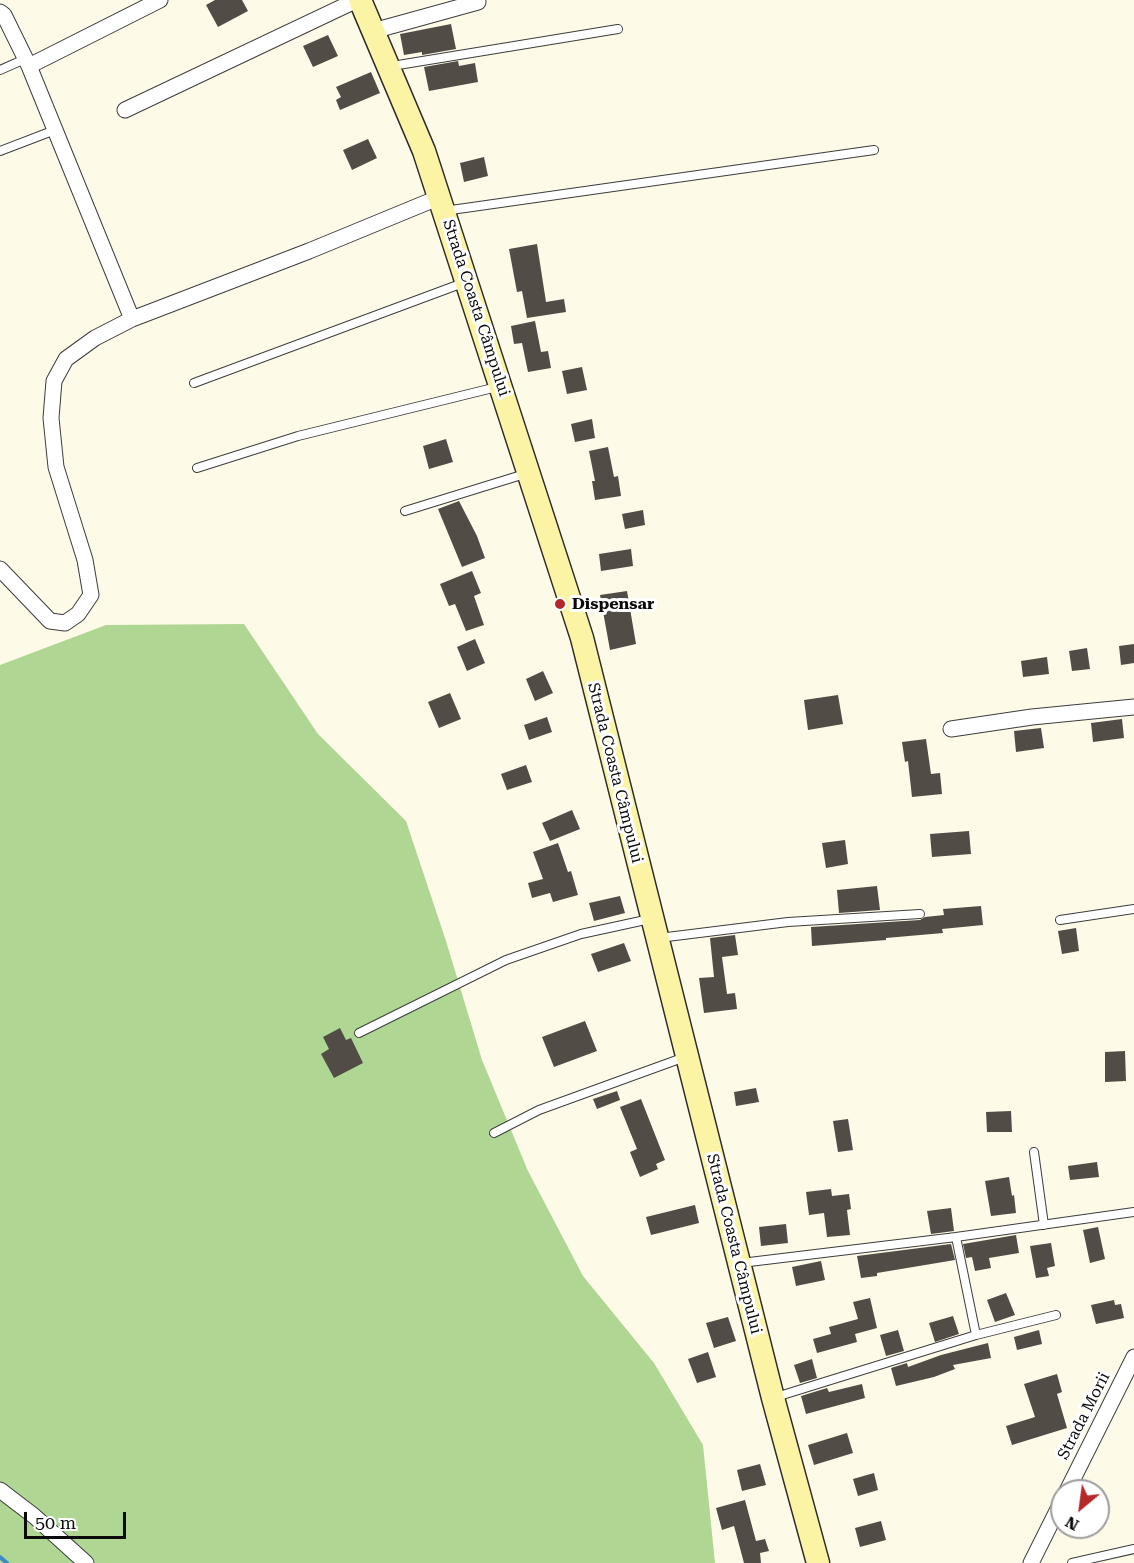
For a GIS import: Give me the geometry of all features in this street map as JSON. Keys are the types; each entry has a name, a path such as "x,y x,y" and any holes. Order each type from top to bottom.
{"street":[{"path":"27,62 160,0"},
{"path":"125,110 358,0"},
{"name":"Strada Coasta Câmpului","path":"358,0 424,151 582,638 773,1398 818,1563"},
{"path":"373,31 478,2"},
{"path":"0,12 4,15 27,62 132,320"},
{"path":"0,569 50,621 65,623 78,614 91,595 85,560 56,467 51,418 54,381 66,358 95,338 132,320 309,251 442,204"},
{"path":"951,729 1032,717 1134,707"},
{"name":"Strada Morii","path":"1073,1479 1134,1357"},
{"path":"0,1490 34,1516 86,1563"},
{"path":"1031,1563 1050,1525"}],"lane":[{"path":"388,66 618,29"},
{"path":"0,70 27,62"},
{"path":"0,151 55,129"},
{"path":"442,204 874,150"},
{"path":"194,383 467,281"},
{"path":"197,468 298,436 501,386"},
{"path":"405,511 529,473"},
{"path":"1060,920 1134,909"},
{"path":"359,1033 506,960 581,934 920,914"},
{"path":"495,1133 539,1110 687,1057"},
{"path":"1034,1152 1044,1225"},
{"path":"739,1263 956,1237 1134,1212"},
{"path":"956,1237 976,1335"},
{"path":"773,1398 976,1335 1056,1315"},
{"path":"1072,1563 1134,1549"}],"green space":[{"path":"244,624 318,734 406,821 482,1060 528,1171 583,1276 654,1363 703,1445 715,1563 0,1563 0,665 106,625"}],"building":[{"path":"215,0 242,0 248,11 218,27 206,5"},
{"path":"451,24 456,49 422,55 422,52 404,55 400,34"},
{"path":"328,35 338,56 313,67 303,46"},
{"path":"458,61 459,66 475,63 478,82 429,91 424,67"},
{"path":"371,72 380,93 340,110 336,100 341,97 336,87"},
{"path":"368,139 377,158 352,170 343,150"},
{"path":"484,157 488,176 464,182 460,163"},
{"path":"537,244 546,302 564,299 566,312 527,318 522,291 517,292 509,249"},
{"path":"535,321 541,352 548,351 551,368 528,372 522,343 514,344 511,326"},
{"path":"582,367 587,390 567,394 562,371"},
{"path":"592,419 595,438 575,442 571,424"},
{"path":"446,439 453,462 429,469 423,446"},
{"path":"608,447 614,477 618,476 621,496 595,500 592,481 595,481 589,451"},
{"path":"459,501 477,536 485,558 462,567 438,509"},
{"path":"643,510 645,525 625,529 622,514"},
{"path":"631,549 633,566 601,571 599,554"},
{"path":"472,571 481,593 474,596 484,625 466,631 455,604 449,606 440,584"},
{"path":"627,591 636,644 610,650 600,595"},
{"path":"475,639 485,663 467,671 457,647"},
{"path":"1134,644 1134,663 1121,665 1119,646"},
{"path":"1087,648 1090,669 1072,671 1069,651"},
{"path":"1047,657 1049,674 1023,677 1021,661"},
{"path":"543,671 553,693 535,701 526,679"},
{"path":"450,693 461,719 439,728 428,702"},
{"path":"838,695 843,724 808,730 804,700"},
{"path":"547,717 552,732 529,740 524,725"},
{"path":"1122,719 1124,738 1093,742 1091,723"},
{"path":"1041,728 1044,748 1016,752 1014,731"},
{"path":"926,739 931,774 940,773 942,794 912,797 908,761 905,762 902,742"},
{"path":"526,765 532,782 507,790 501,774"},
{"path":"572,810 580,829 550,841 542,823"},
{"path":"969,831 971,854 932,857 930,834"},
{"path":"845,840 848,864 826,868 822,843"},
{"path":"558,843 568,872 571,871 578,895 553,902 550,893 532,898 528,883 543,879 533,852"},
{"path":"877,886 880,910 839,913 837,890"},
{"path":"620,896 625,913 594,921 589,903"},
{"path":"981,906 983,925 942,929 943,933 886,938 886,940 812,946 811,927 920,920 925,917 944,915 943,909"},
{"path":"1076,928 1079,951 1062,954 1058,931"},
{"path":"735,935 738,955 722,957 727,994 735,993 737,1009 704,1013 699,978 714,977 710,938"},
{"path":"624,943 631,961 598,972 591,954"},
{"path":"585,1021 597,1051 554,1067 542,1037"},
{"path":"340,1028 346,1040 351,1038 363,1063 334,1078 321,1054 329,1049 323,1037"},
{"path":"1125,1051 1126,1081 1105,1082 1105,1052"},
{"path":"756,1088 759,1102 736,1106 734,1092"},
{"path":"617,1091 620,1100 597,1109 593,1099"},
{"path":"641,1099 665,1160 656,1164 658,1169 640,1177 630,1152 637,1149 620,1107"},
{"path":"1011,1111 1012,1132 987,1132 986,1112"},
{"path":"848,1119 853,1150 838,1152 833,1121"},
{"path":"1097,1162 1099,1177 1070,1180 1068,1166"},
{"path":"1009,1177 1016,1213 991,1216 985,1181"},
{"path":"831,1189 832,1196 849,1194 851,1209 847,1210 850,1235 827,1237 824,1213 809,1215 806,1192"},
{"path":"695,1205 699,1223 651,1235 646,1217"},
{"path":"951,1208 954,1231 931,1234 927,1211"},
{"path":"786,1224 788,1243 761,1246 759,1227"},
{"path":"1098,1227 1105,1259 1090,1263 1083,1230"},
{"path":"1016,1235 1019,1253 989,1258 991,1268 975,1271 972,1257 966,1258 963,1244"},
{"path":"1051,1243 1055,1266 1047,1268 1049,1276 1036,1278 1030,1246"},
{"path":"951,1244 955,1260 877,1273 877,1276 861,1278 857,1256"},
{"path":"821,1261 825,1280 796,1286 792,1267"},
{"path":"1006,1293 1015,1315 995,1322 987,1300"},
{"path":"870,1298 877,1328 855,1334 857,1342 817,1353 813,1339 831,1334 829,1327 858,1319 853,1302"},
{"path":"1114,1300 1115,1305 1121,1304 1124,1318 1096,1324 1091,1305"},
{"path":"953,1316 959,1334 935,1342 929,1323"},
{"path":"728,1317 736,1341 714,1348 706,1323"},
{"path":"898,1330 904,1351 886,1356 880,1335"},
{"path":"1039,1330 1042,1344 1017,1350 1014,1337"},
{"path":"988,1343 991,1358 953,1365 955,1369 934,1377 896,1386 891,1368 907,1363 908,1367 941,1355"},
{"path":"708,1352 716,1377 697,1383 688,1359"},
{"path":"812,1359 817,1378 800,1383 794,1365"},
{"path":"1057,1374 1062,1392 1057,1394 1067,1428 1012,1445 1006,1426 1035,1417 1024,1384"},
{"path":"862,1384 865,1398 806,1414 801,1396 827,1388 829,1392"},
{"path":"847,1433 853,1453 814,1465 808,1445"},
{"path":"760,1464 766,1485 742,1491 737,1470"},
{"path":"874,1473 878,1490 858,1496 853,1479"},
{"path":"745,1500 756,1541 765,1539 769,1551 760,1553 761,1563 744,1563 734,1526 722,1530 716,1508"},
{"path":"881,1521 886,1540 860,1547 855,1528"}],"waterway":[{"path":"0,1557 7,1563"}],"place":[{"name":"Dispensar","path":"560,604"}]}
